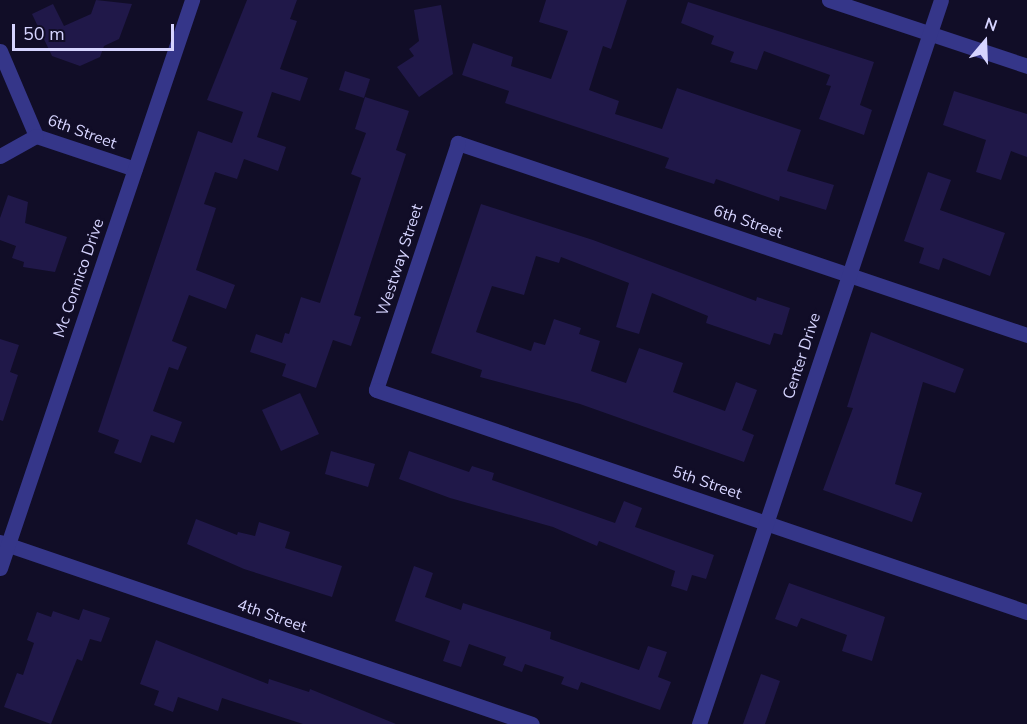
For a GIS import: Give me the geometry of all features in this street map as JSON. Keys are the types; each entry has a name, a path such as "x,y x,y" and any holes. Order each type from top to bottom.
{"street":[{"name":"Mc Connico Drive","path":"0,568 4,544 192,0"},
{"path":"829,0 1027,66"},
{"name":"Center Drive","path":"699,724 940,0"},
{"name":"6th Street","path":"0,51 36,136 135,169"},
{"path":"0,156 36,136"},
{"name":"6th Street","path":"458,142 1027,335"},
{"name":"Westway Street","path":"376,390 458,142"},
{"name":"5th Street","path":"376,390 1027,612"},
{"name":"4th Street","path":"4,544 532,724"}],"building":[{"path":"96,0 132,4 119,39 104,46 100,57 80,66 52,56 32,14 53,4 64,26 91,14"},
{"path":"247,0 297,0 290,19 297,21 280,69 308,78 300,101 272,92 257,137 286,147 278,171 244,159 237,179 215,172 204,204 216,208 196,270 235,285 226,309 189,295 172,341 187,347 178,370 169,367 153,411 182,422 174,443 151,435 141,463 114,453 119,440 98,432 198,131 232,143 243,112 207,100"},
{"path":"546,0 627,0 611,49 603,46 589,90 619,101 615,114 662,129 677,88 801,130 787,171 834,185 826,210 780,196 779,201 716,179 714,184 665,168 669,158 505,103 509,91 462,75 473,43 513,57 511,66 551,79 568,31 539,22"},
{"path":"688,2 874,62 860,105 872,110 864,135 819,119 831,86 826,85 830,75 764,51 757,70 730,62 734,52 711,44 714,36 681,23"},
{"path":"441,5 453,74 419,97 397,67 414,56 409,49 419,41 414,10"},
{"path":"345,71 370,79 364,98 339,90"},
{"path":"954,91 1027,114 1027,157 1011,151 1001,180 976,172 986,140 943,125"},
{"path":"365,97 409,111 396,150 406,154 354,315 361,317 351,346 333,340 316,388 282,376 286,364 250,352 256,334 282,343 285,333 289,334 301,297 320,303 361,178 351,174 366,133 355,129"},
{"path":"928,172 951,180 940,210 1005,233 990,276 943,258 939,270 919,263 924,248 904,241"},
{"path":"8,195 28,202 25,223 67,237 55,272 23,267 24,262 12,258 16,246 0,240 0,218"},
{"path":"481,204 593,240 756,301 757,297 790,308 782,335 774,333 770,345 706,323 708,316 652,293 639,334 616,327 629,283 561,257 559,263 536,256 524,295 492,286 476,332 531,351 534,342 545,345 554,319 581,328 579,334 600,341 591,371 626,383 639,348 683,363 673,392 725,411 736,382 757,390 742,430 754,435 744,462 580,404 480,377 482,370 431,353"},
{"path":"871,332 964,369 955,393 923,382 895,484 922,493 912,522 823,490 853,408 847,407"},
{"path":"0,339 19,345 10,372 18,375 3,421 0,420"},
{"path":"300,393 319,434 281,451 262,410"},
{"path":"331,451 375,464 368,487 325,474"},
{"path":"409,451 469,472 472,466 494,473 492,480 615,523 624,501 642,508 635,527 714,555 706,579 692,575 687,591 671,586 675,571 599,541 597,546 553,527 450,498 399,479"},
{"path":"196,519 237,535 238,532 255,536 259,522 290,532 285,548 342,566 332,597 244,569 187,544"},
{"path":"414,566 433,573 425,597 461,610 463,603 551,632 550,639 639,670 648,646 667,652 658,677 671,682 660,710 581,682 578,690 561,684 564,677 525,664 522,672 503,665 506,657 469,644 461,667 443,661 450,641 395,621"},
{"path":"789,583 885,617 872,661 842,651 847,635 801,618 797,627 775,619"},
{"path":"83,609 110,618 101,642 90,639 82,661 77,659 51,724 4,707 17,673 23,675 34,643 27,640 37,612 51,617 53,611 79,620"},
{"path":"156,640 268,684 269,679 309,692 310,689 396,724 303,724 222,698 218,711 178,697 173,712 154,705 159,691 140,684"},
{"path":"761,674 780,681 765,724 743,724"}]}
